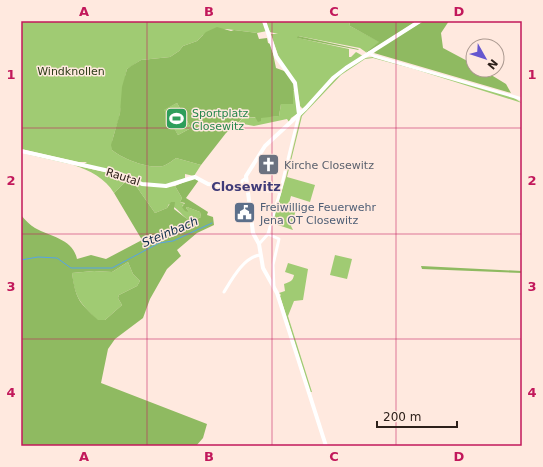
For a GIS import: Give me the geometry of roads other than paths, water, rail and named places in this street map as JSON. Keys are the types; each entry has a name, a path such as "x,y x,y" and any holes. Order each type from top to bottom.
{"street":[{"path":"259,244 268,234 299,114 296,82 276,56 264,21"},
{"path":"241,188 242,181 246,178 265,146 339,73 420,21"},
{"path":"370,53 374,56 522,99"},
{"name":"Rautal","path":"21,151 118,174 142,184 166,186 195,176 208,184 248,189"},
{"path":"246,178 251,227 259,244 263,268 278,294 326,446"},
{"path":"248,189 280,192"},
{"path":"268,234 279,239 273,265 274,287"},
{"path":"224,292 244,264 251,258 260,255"}],"waterway":[{"name":"Steinbach","path":"21,260 38,257 57,258 71,268 112,268 159,243 173,241 212,223"}],"place":[{"name":"Sportplatz Closewitz","path":"177,119"},
{"name":"Kirche Closewitz","path":"269,165"},
{"name":"Freiwillige Feuerwehr Jena OT Closewitz","path":"244,213"}],"district":[{"name":"Closewitz","path":"246,186"}],"park label":[{"name":"Windknollen","path":"71,71"}]}
